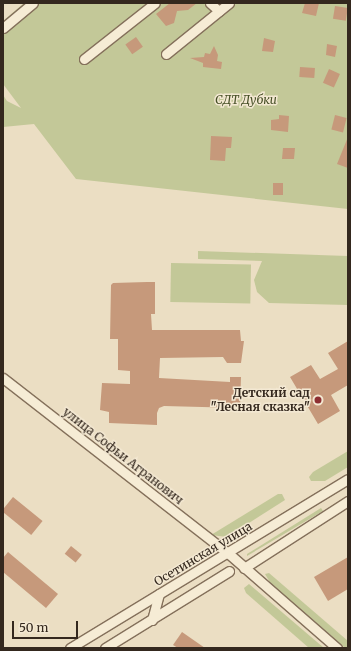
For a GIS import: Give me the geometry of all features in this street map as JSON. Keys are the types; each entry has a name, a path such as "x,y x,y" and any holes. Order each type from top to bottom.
{"street":[{"path":"3,28 33,3"},
{"path":"84,59 155,3"},
{"path":"210,3 219,11"},
{"path":"166,54 229,3"},
{"name":"улица Софьи Агранович","path":"3,378 228,553 337,648"},
{"name":"Осетинская улица","path":"70,648 348,479"},
{"path":"244,568 348,501"},
{"path":"105,648 229,571"},
{"path":"152,620 159,594"}],"green space":[{"name":"СДТ Дубки","path":"24,3 348,3 348,209 76,179 34,124 3,127 3,95 7,101 21,108 3,84 3,21"},
{"path":"198,251 348,256 348,305 269,303 257,292 254,280 262,261 198,259"},
{"path":"171,263 251,264 250,303 170,302"},
{"path":"348,451 348,467 325,481 311,481 309,477 313,472"},
{"path":"278,494 282,494 285,500 227,537 211,535"},
{"path":"321,508 323,511 247,556 247,554"},
{"path":"269,573 348,641 348,648 345,648 271,584 265,574"},
{"path":"249,584 324,648 309,648 246,593 244,588"}],"building":[{"path":"170,3 197,3 188,10 177,11 174,23 166,26 156,14"},
{"path":"305,3 319,3 316,16 302,13"},
{"path":"335,6 348,8 346,21 333,19"},
{"path":"136,37 143,47 132,54 125,44"},
{"path":"264,38 275,41 273,52 262,51"},
{"path":"327,44 337,46 335,57 326,55"},
{"path":"214,46 218,55 217,61 222,62 221,69 203,67 203,63 190,58 204,57 205,53 210,54"},
{"path":"300,67 315,68 314,78 299,77"},
{"path":"329,69 340,74 334,88 323,83"},
{"path":"279,115 289,116 288,132 271,130 271,120 279,119"},
{"path":"335,115 347,118 343,132 331,130"},
{"path":"211,136 232,137 231,148 226,148 225,161 210,160"},
{"path":"348,137 348,168 337,164"},
{"path":"283,148 295,148 294,159 282,159"},
{"path":"273,183 283,183 283,195 273,195"},
{"path":"155,282 155,314 151,314 152,330 240,330 241,341 244,341 241,363 227,363 223,357 160,358 159,378 230,382 230,377 241,377 240,408 164,406 159,408 157,413 157,425 109,423 109,412 100,410 102,383 130,384 130,371 118,370 118,339 110,339 111,285 113,283"},
{"path":"348,341 348,385 331,395 340,411 318,424 290,377 311,365 320,379 338,369 328,353"},
{"path":"13,497 43,521 31,535 3,512 3,509"},
{"path":"71,546 82,555 76,563 65,554"},
{"path":"8,552 58,594 46,608 3,572 3,558"},
{"path":"348,557 348,589 328,601 314,577"},
{"path":"182,632 205,648 178,648 173,645"}],"place":[{"name":"Детский сад \"Лесная сказка\"","path":"318,400"}]}
